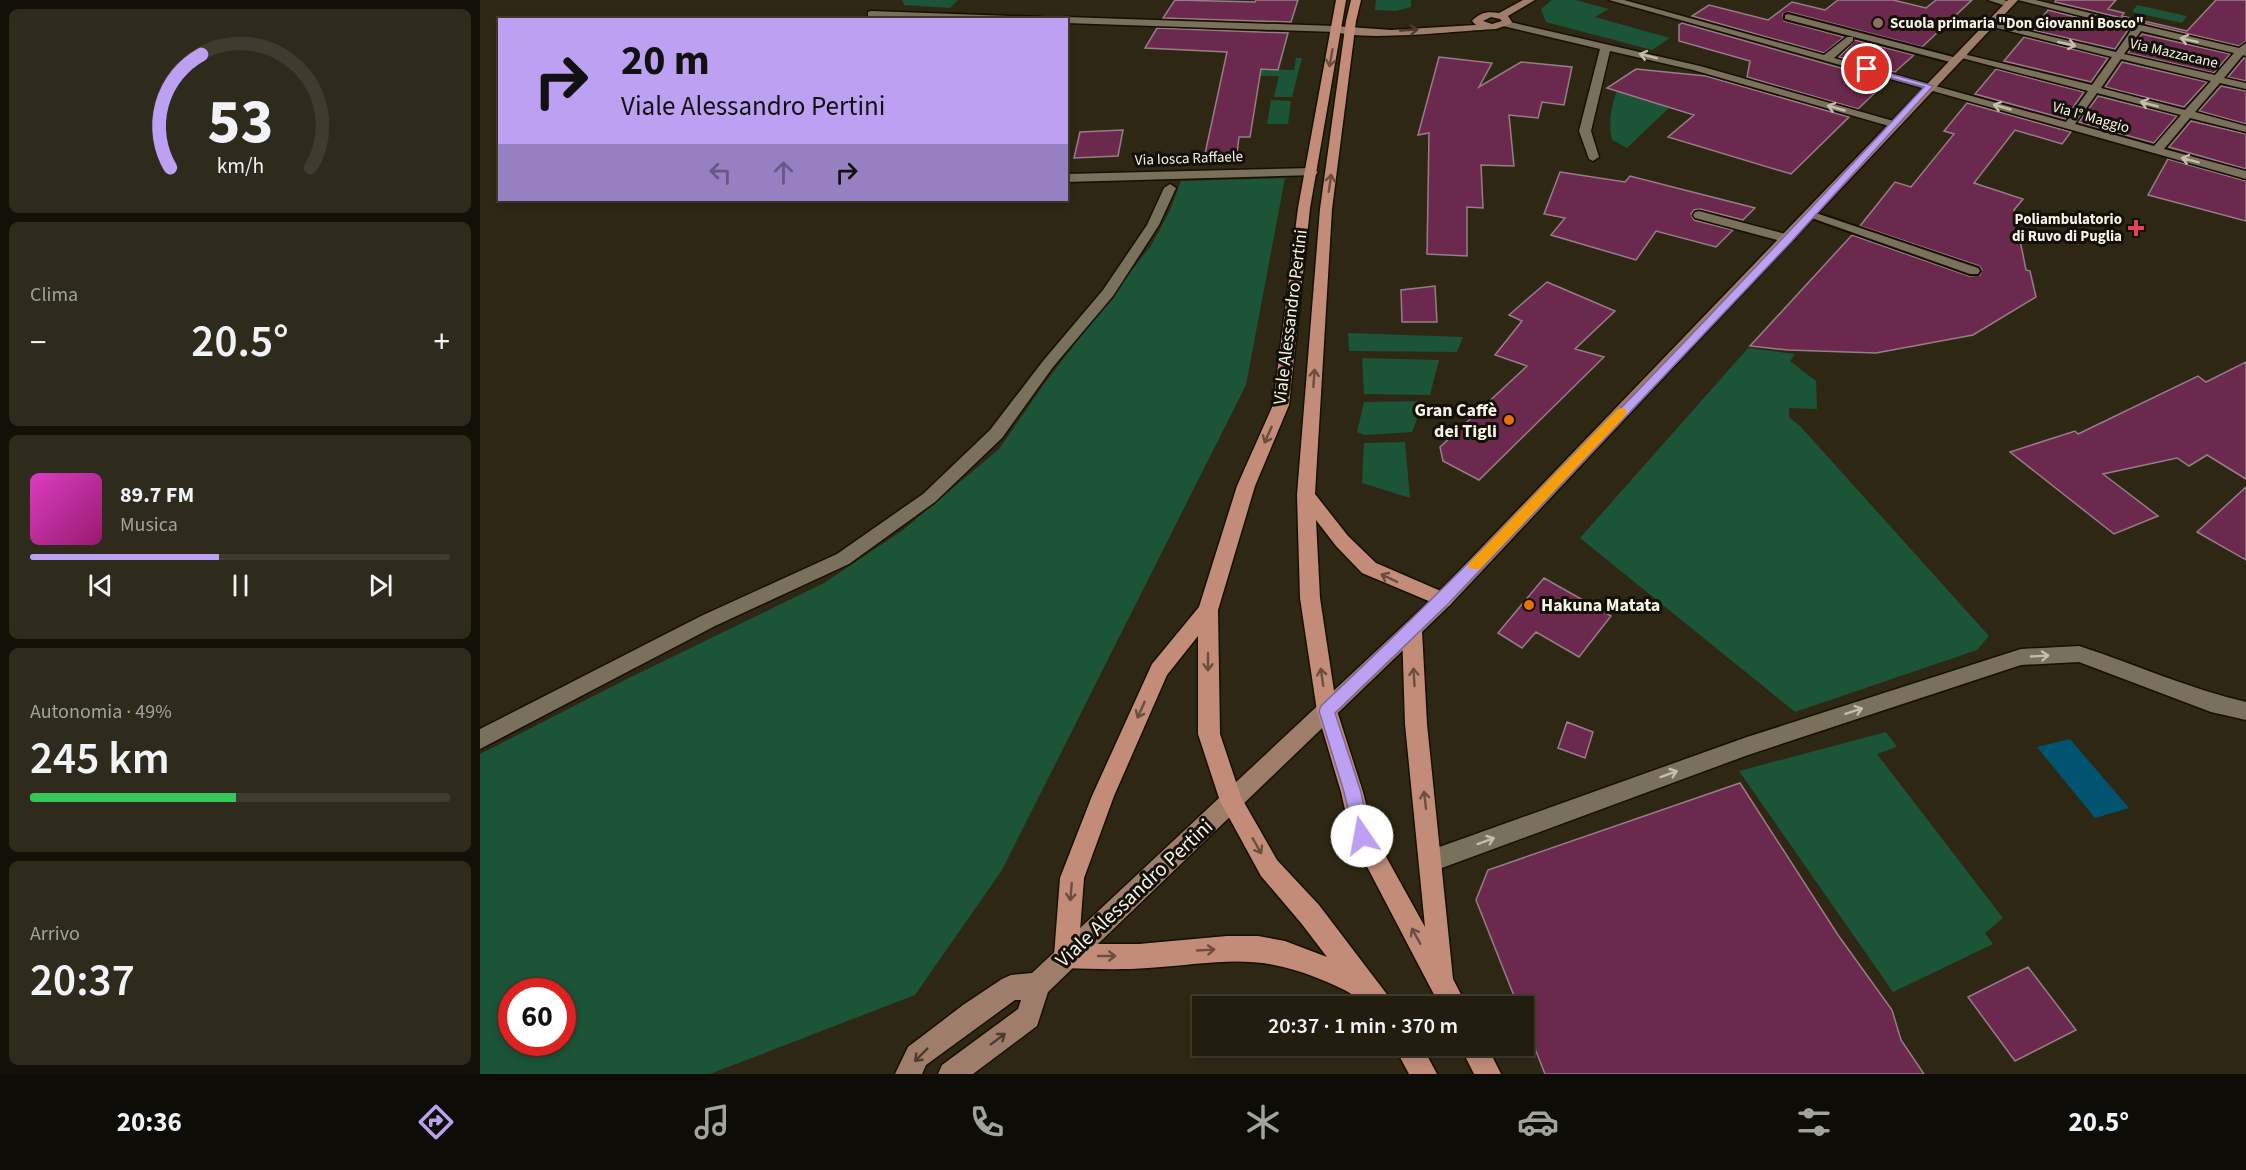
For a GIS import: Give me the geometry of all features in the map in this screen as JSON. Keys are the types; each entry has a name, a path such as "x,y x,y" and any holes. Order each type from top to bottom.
{"main road":[{"name":"Viale Alessandro Pertini","path":"1341,0 1349,26 1326,209 1306,495 1310,598 1327,711 1352,792 1362,836 1449,996"},
{"path":"1356,0 1349,26 1490,27 1530,0"},
{"name":"Viale Alessandro Pertini","path":"951,1074 1028,1017 1038,985 1066,956 1443,600 1788,239 1929,86 2015,1"},
{"path":"1477,21 1482,16 1503,20"},
{"path":"1435,20 1477,21 1490,27"},
{"name":"Viale Alessandro Pertini","path":"1349,26 1304,208 1281,405 1246,486 1208,610 1209,734 1231,801 1269,868 1310,914 1372,996"},
{"path":"1306,495 1342,541 1369,568 1392,580 1443,600"},
{"path":"1208,610 1159,670 1103,796 1072,878 1066,956 1147,956 1200,950 1271,950 1296,956 1365,986"},
{"name":"Viale Alessandro Pertini","path":"1412,631 1416,724 1442,984"},
{"path":"908,1074 917,1056 972,1014 1011,988 1038,985"},
{"path":"1413,1056 1424,1074"},
{"path":"1478,1056 1488,1074"}],"street":[{"name":"Via I° Maggio","path":"1614,0 2246,175"},
{"path":"1993,0 2015,1 2244,50"},
{"path":"871,13 992,18"},
{"path":"1068,20 1349,26"},
{"path":"1503,20 1696,68 1893,124"},
{"name":"Via Mazzacane","path":"1989,25 2246,86"},
{"path":"2068,126 2138,28"},
{"path":"1827,58 1850,39"},
{"path":"1593,157 1585,131 1606,46"},
{"path":"2156,151 2185,114 2244,50"},
{"path":"1957,58 2075,85 2246,129"},
{"name":"Via Iosca Raffaele","path":"1068,178 1312,172"},
{"path":"480,740 708,621 843,559 929,498 996,434 1048,364 1108,293 1153,225 1170,188"},
{"path":"1699,215 1788,239"},
{"path":"1431,861 1747,746 2021,657 2079,654 2133,672 2211,703 2246,711"}],"lane":[{"path":"1788,17 1957,58"},
{"path":"1810,214 1974,271"}],"green space":[{"path":"902,0 958,0 950,8 904,5"},
{"path":"1376,0 1411,0 1411,7 1396,11 1375,10"},
{"path":"1552,0 1575,0 1609,9 1595,17 1670,38 1652,50 1546,22 1541,9"},
{"path":"2137,5 2187,16 2182,23 2132,12"},
{"path":"1296,58 1302,58 1292,97 1274,97 1279,76 1251,76 1251,72 1261,72 1261,69 1294,70"},
{"path":"1617,91 1670,107 1627,148 1612,140 1611,115"},
{"path":"1271,100 1291,101 1288,124 1267,124"},
{"path":"1285,178 1246,385 1002,870 915,995 710,1074 480,1074 480,754 824,583 903,530 999,449 1044,384 1152,244 1170,210 1181,181"},
{"path":"1348,333 1463,337 1457,352 1349,351"},
{"path":"1748,348 1795,354 1790,361 1816,381 1817,409 1789,408 1789,417 1801,427 1989,636 1977,650 1795,712 1580,538"},
{"path":"1362,358 1439,360 1430,395 1364,394"},
{"path":"1424,401 1412,432 1365,435 1357,432 1364,402"},
{"path":"1405,442 1410,498 1362,483 1364,443"},
{"path":"1886,732 1897,747 1877,754 2003,918 1985,933 1993,944 1893,992 1739,771"}],"water":[{"path":"2070,739 2129,808 2095,818 2037,747"}],"building":[{"path":"1175,0 1255,2 1256,0 1298,0 1291,22 1163,18"},
{"name":"Scuola primaria \"Don Giovanni Bosco\"","path":"1838,0 1893,0 1926,8 1936,0 1972,0 1922,47 1789,12 1783,14 1784,21 1844,37 1824,53 1692,16 1709,5 1768,20 1792,2 1825,10"},
{"path":"2056,0 2116,0 2108,9 2124,13 2122,16 2187,31 2216,0 2246,0 2246,41 2239,46 2055,2"},
{"path":"2048,10 2128,30 2115,49 2032,30"},
{"path":"1682,23 1887,81 1858,109 1747,77 1750,61 1679,41 1679,25"},
{"path":"1157,28 1288,33 1278,70 1261,69 1250,137 1239,137 1236,162 1203,163 1227,52 1145,48"},
{"path":"2142,34 2230,54 2214,73 2128,53"},
{"path":"2024,37 2108,58 2091,82 2004,61"},
{"path":"1855,40 1914,55 1895,72 1839,57"},
{"path":"1439,57 1492,63 1479,87 1521,62 1572,67 1564,105 1542,102 1538,118 1509,115 1514,166 1481,165 1483,208 1467,207 1467,256 1427,254 1429,133 1418,135"},
{"path":"2246,58 2246,81 2228,77"},
{"path":"2122,62 2207,82 2184,107 2105,87"},
{"path":"1636,69 1706,76 1849,117 1791,174 1668,137 1694,115 1607,88"},
{"path":"1996,69 2084,92 2065,119 1975,94"},
{"path":"2221,86 2246,91 2246,124 2199,111"},
{"path":"2098,96 2177,116 2154,143 2079,122"},
{"path":"1967,103 2071,132 2062,144 2015,130 1974,183 2023,199 2014,210 2026,270 2030,271 2036,297 1973,335 1876,353 1788,350 1750,346 1852,235 1969,276 1980,275 1982,270 1979,266 1860,226 1895,182 1911,187 1954,134 1944,131"},
{"path":"2191,121 2246,134 2246,169 2169,147"},
{"path":"1123,130 1118,156 1074,158 1080,132"},
{"path":"2168,159 2246,181 2246,221 2148,195"},
{"path":"1560,172 1625,182 1630,176 1755,208 1743,220 1700,209 1694,210 1691,214 1694,220 1733,230 1716,247 1656,231 1636,260 1551,235 1565,218 1544,214"},
{"path":"1547,282 1615,311 1575,349 1604,357 1479,480 1443,461 1440,447 1527,366 1495,355 1522,321 1509,315"},
{"path":"1435,286 1437,322 1402,322 1401,290"},
{"path":"2246,362 2246,479 2207,455 2189,466 2177,458 2103,474 2158,516 2114,534 2010,452 2075,431 2078,434 2198,376 2206,382"},
{"path":"2246,487 2246,560 2197,532"},
{"path":"1544,578 1611,616 1579,657 1536,632 1522,648 1498,633"},
{"path":"1567,722 1593,732 1585,758 1558,748"},
{"path":"1740,783 1838,935 1892,1010 1901,1040 1924,1074 1545,1074 1534,1046 1534,996 1514,996 1476,900 1488,870"},
{"path":"2028,967 2076,1030 2015,1061 1968,997"}],"slow traffic":[{"path":"1475,566 1622,412"}],"place":[{"name":"Scuola primaria \"Don Giovanni Bosco\"","path":"1878,23"},
{"name":"Poliambulatorio di Ruvo di Puglia","path":"2136,228"},
{"name":"Gran Caffè dei Tigli","path":"1509,420"},
{"name":"Hakuna Matata","path":"1529,605"}],"route":[{"path":"1362,836 1352,792 1327,711 1443,600 1788,239 1929,86 1867,69"}]}
